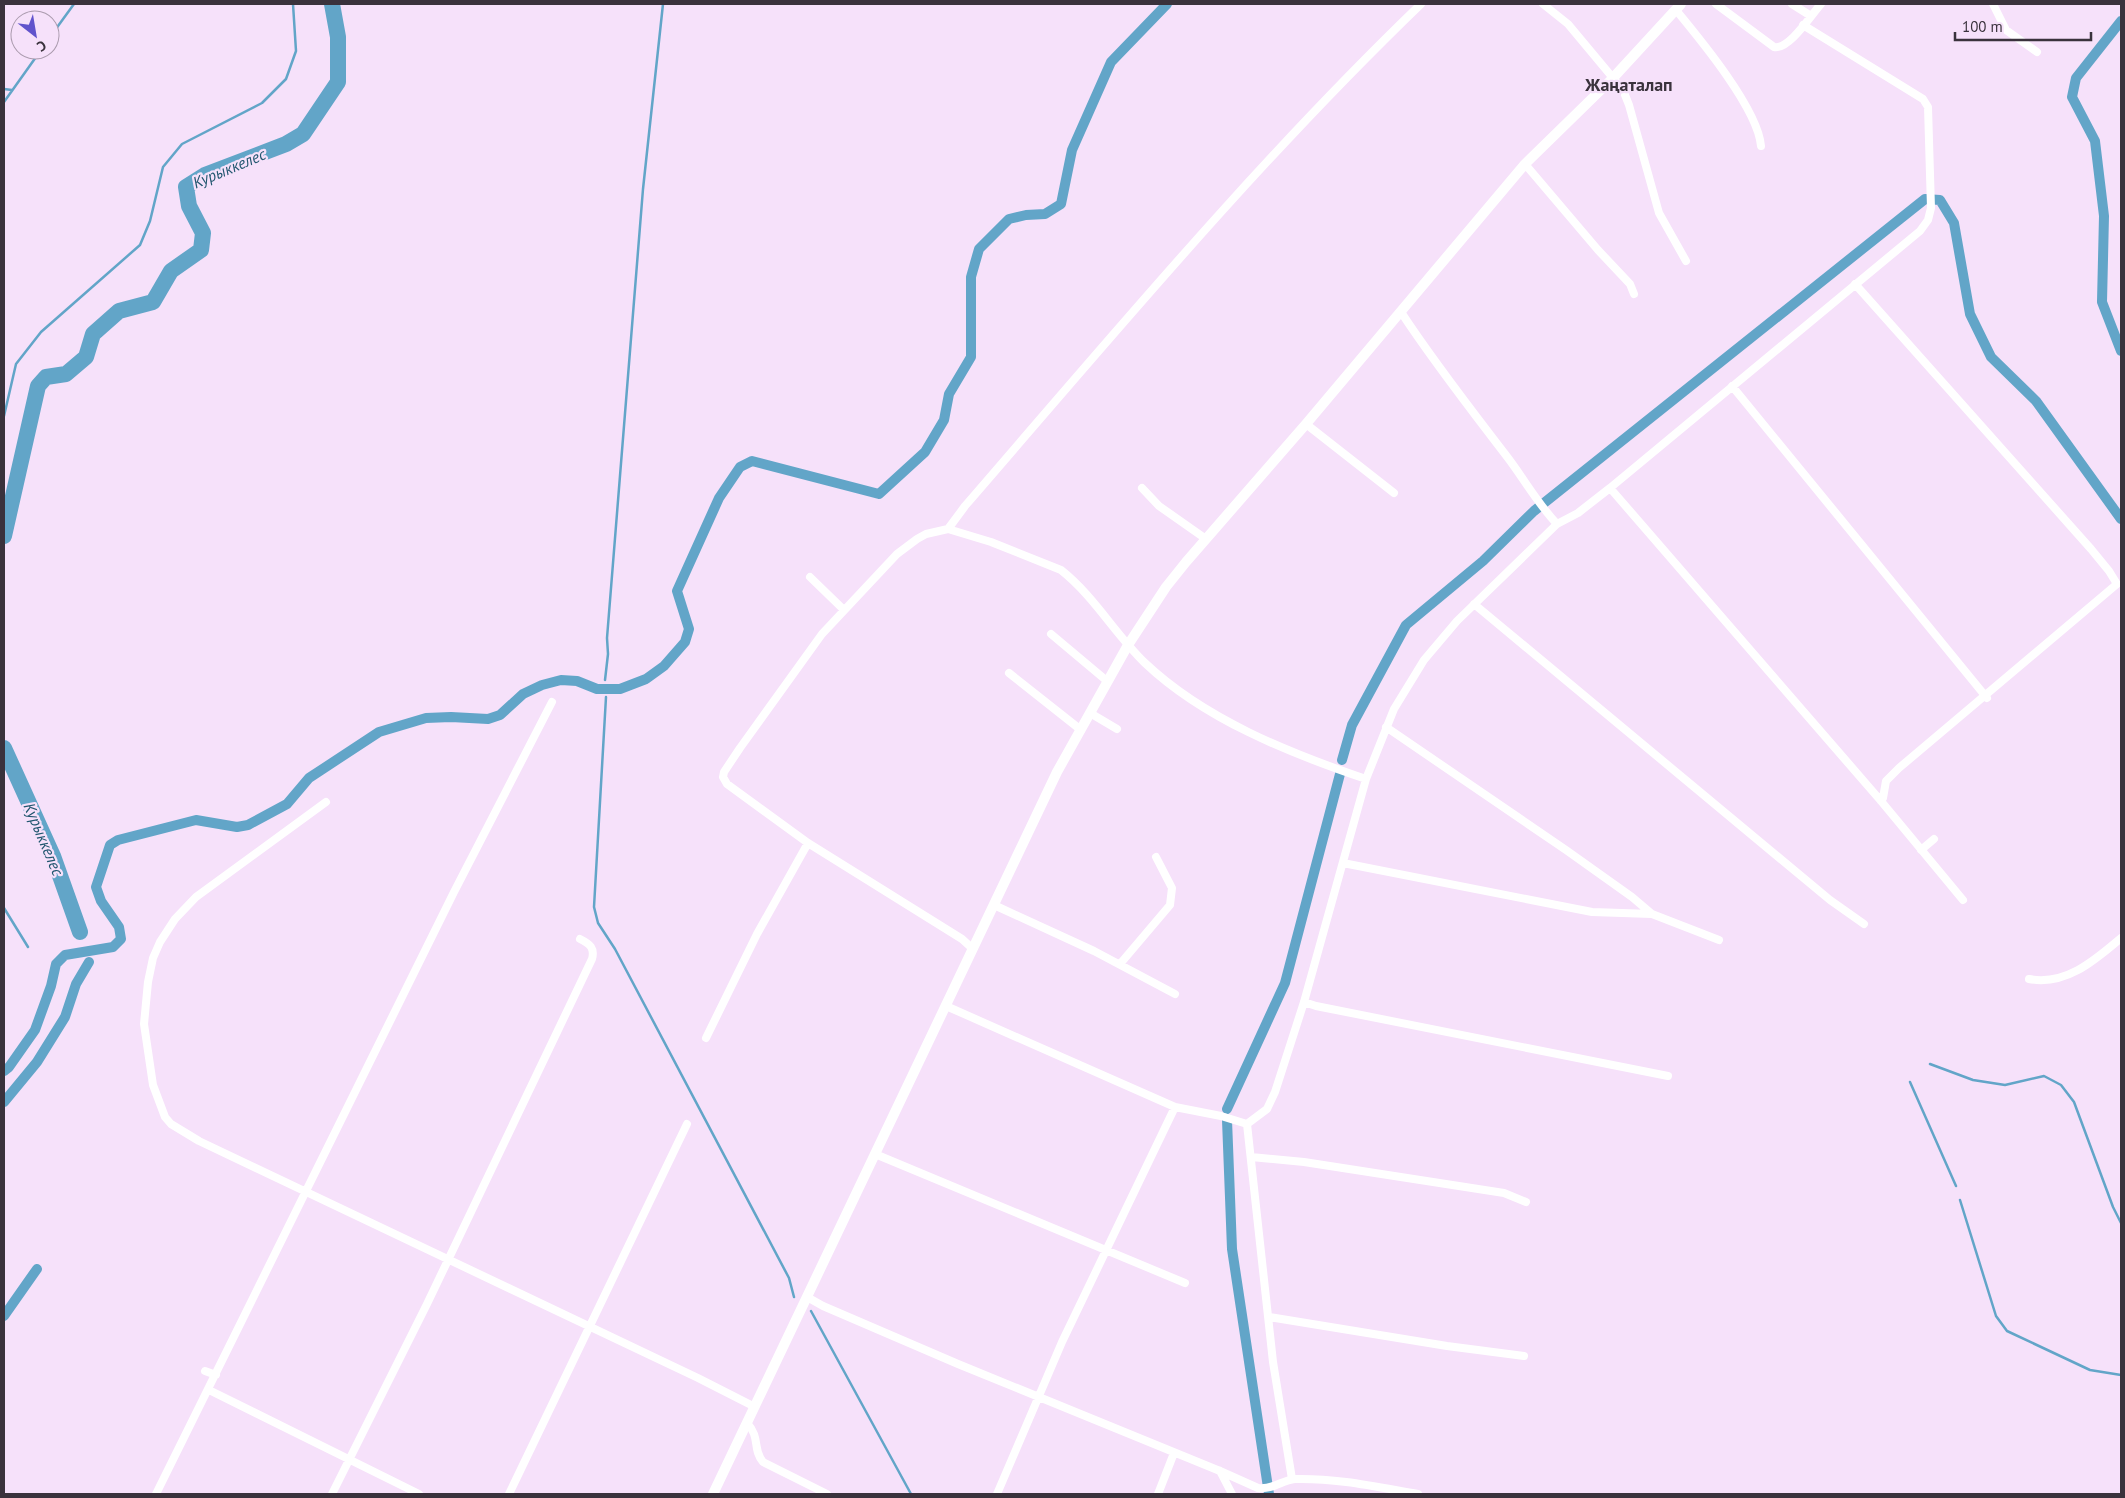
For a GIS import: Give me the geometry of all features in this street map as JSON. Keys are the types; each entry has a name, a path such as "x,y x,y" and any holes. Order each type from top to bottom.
{"main road":[{"path":"713,1494 1057,772 1128,645 1166,587 1525,164 1612,78 1679,7"}],"street":[{"path":"948,529 965,506 1138,304 1299,125 1420,4"},
{"path":"1543,4 1568,24 1623,90 1629,105 1659,213 1686,261"},
{"path":"1716,4 1774,47 1781,47 1788,43 1821,4"},
{"path":"1792,4 1811,16"},
{"path":"1993,4 2006,30 2037,52"},
{"path":"1679,7 1733,87 1758,130 1762,146"},
{"path":"1248,1124 1270,1106 1304,1002 1366,779 1386,726 1398,702 1424,660 1438,642 1474,604 1557,524 1578,512 1610,488 1920,231 1928,220 1931,208 1931,195 1928,108 1923,99 1803,25"},
{"path":"1525,164 1626,280 1634,294"},
{"path":"1855,284 2091,549 2117,584 1987,697 1886,781 1884,798 1881,801"},
{"path":"1401,312 1432,358 1546,512 1557,524"},
{"path":"1732,386 1987,697"},
{"path":"1306,424 1394,493"},
{"path":"1142,488 1159,506 1206,539"},
{"path":"1610,488 1881,801 1963,900"},
{"path":"973,949 962,938 808,844 727,784 724,781 723,775 772,702 822,634 897,554 926,534 948,529 991,542 1061,570 1070,577 1106,616 1128,645 1157,673 1222,719 1338,769 1366,779"},
{"path":"810,577 844,610"},
{"path":"1474,604 1525,644 1830,900 1864,924"},
{"path":"1051,634 1107,681"},
{"path":"1009,673 1081,730"},
{"path":"156,1494 454,892 552,702"},
{"path":"1090,713 1117,729"},
{"path":"1386,726 1566,850 1632,897 1652,914 1719,940"},
{"path":"326,802 207,888 188,904 175,919 160,942 153,958 148,982 144,1024 153,1085 160,1107 171,1124 199,1141 306,1193 448,1258 755,1407"},
{"path":"1921,850 1934,839"},
{"path":"706,1038 761,928 808,844"},
{"path":"1120,964 1170,905 1172,888 1156,857"},
{"path":"1343,863 1592,912 1652,914"},
{"path":"994,904 1120,964 1175,994"},
{"path":"2029,979 2053,980 2082,968 2121,938"},
{"path":"332,1494 592,959 594,950 580,939"},
{"path":"1304,1002 1316,1006 1668,1076"},
{"path":"946,1006 1175,1107 1221,1116 1248,1124"},
{"path":"997,1494 1062,1342 1175,1107"},
{"path":"509,1494 687,1124"},
{"path":"1248,1124 1259,1247 1276,1386 1292,1479"},
{"path":"875,1154 1185,1283"},
{"path":"1251,1157 1304,1162 1504,1193 1526,1202"},
{"path":"807,1297 823,1306 940,1357 1038,1395 1252,1486 1262,1489 1273,1488 1292,1479 1352,1482 1418,1494"},
{"path":"1269,1317 1524,1356"},
{"path":"204,1371 216,1375"},
{"path":"209,1390 419,1494"},
{"path":"748,1423 756,1435 757,1454 763,1462 826,1494"},
{"path":"1158,1494 1174,1454"},
{"path":"1220,1471 1232,1494"}],"waterway":[{"path":"60,23 74,4"},
{"path":"4,416 16,364 41,332 140,245 150,221 163,167 182,144 262,103 286,79 296,51 293,4"},
{"name":"Курыккелес","path":"4,536 38,386 46,377 66,374 86,357 93,334 119,311 153,302 171,271 201,250 203,233 189,206 186,187 205,175 286,144 303,134 338,82 338,37 332,4"},
{"path":"605,680 643,189 663,4"},
{"path":"4,1071 9,1067 35,1030 51,986 56,964 65,955 113,947 121,939 119,927 101,901 96,887 110,845 118,840 196,820 237,827 248,825 287,804 309,778 379,732 426,718 488,719 500,715 523,694 542,685 561,680 577,681 597,689 620,689 646,679 664,666 685,642 689,629 677,591 719,498 740,467 752,461 879,494 925,452 944,420 949,394 971,357 971,277 979,249 1009,219 1026,215 1045,214 1061,204 1072,150 1111,62 1167,4"},
{"path":"2121,21 2076,78 2072,97 2095,141 2104,216 2102,302 2121,351"},
{"path":"4,102 34,60"},
{"path":"4,89 12,90"},
{"path":"1342,760 1352,725 1406,625 1483,561 1534,511 1925,199 1940,200 1954,223 1970,314 1991,357 2036,401 2121,519"},
{"path":"606,697 594,907 598,923 615,949 789,1278 794,1297"},
{"name":"Курыккелес","path":"4,748 53,856 80,932"},
{"path":"1227,1109 1285,983 1340,774"},
{"path":"4,908 28,947"},
{"path":"4,1102 37,1062 65,1017 76,984 89,962"},
{"path":"1930,1064 1973,1080 2005,1085 2044,1076 2061,1085 2074,1102 2113,1207 2121,1223"},
{"path":"1910,1082 1956,1186"},
{"path":"1227,1120 1232,1249 1269,1494"},
{"path":"1960,1200 1996,1316 2007,1331 2090,1370 2121,1375"},
{"path":"4,1316 37,1269"},
{"path":"811,1311 911,1494"}],"district":[{"name":"Жаңаталап","path":"1629,85"}]}
